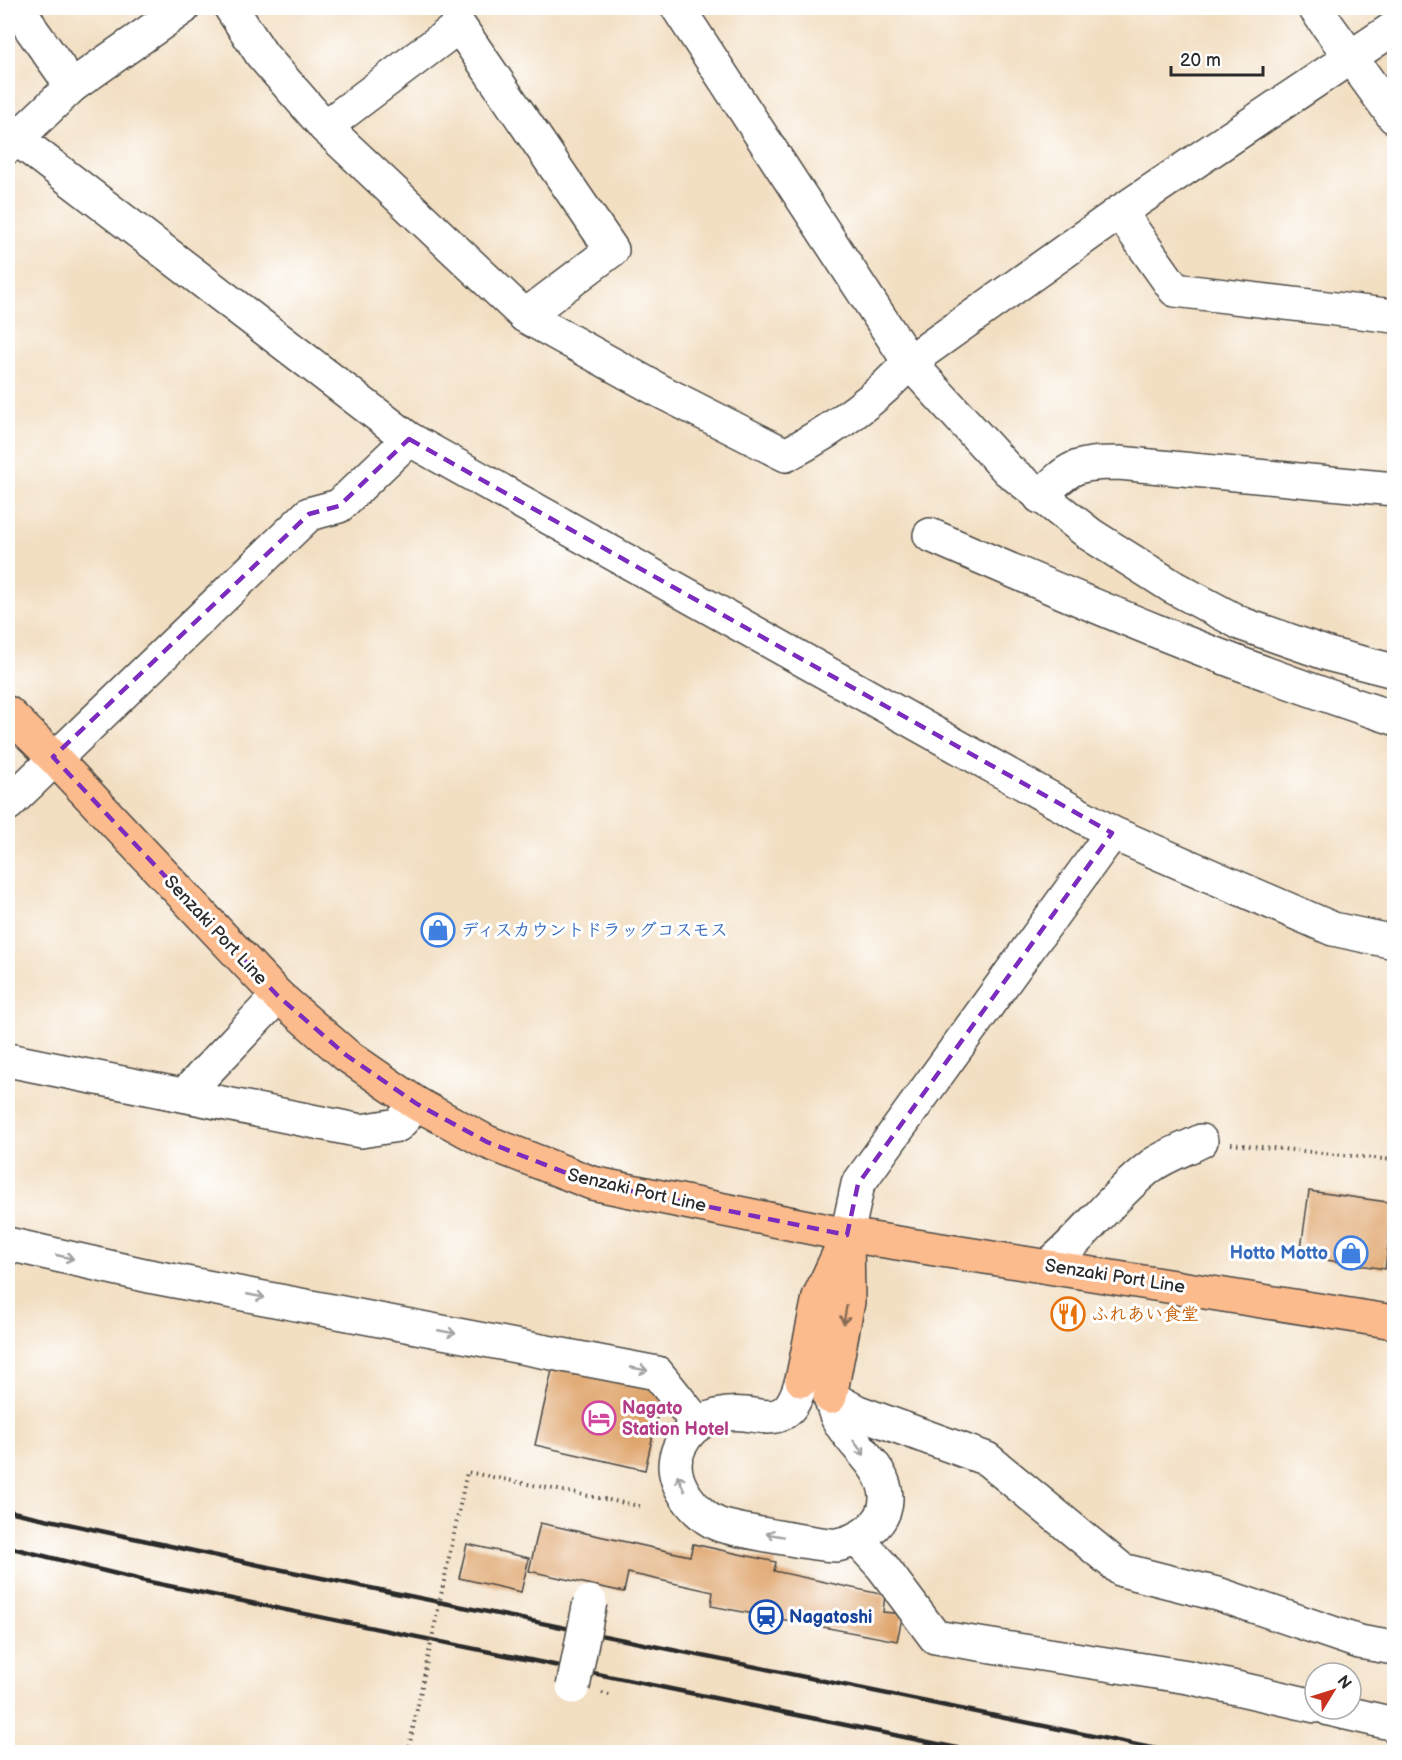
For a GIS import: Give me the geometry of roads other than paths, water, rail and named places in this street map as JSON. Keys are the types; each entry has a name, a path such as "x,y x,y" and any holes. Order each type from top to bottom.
{"main road":[{"name":"Senzaki Port Line","path":"8,712 278,996 346,1055 417,1104 487,1142 592,1183 847,1235 1048,1265 1395,1322"},
{"path":"802,1380 819,1297 847,1235"},
{"path":"830,1397 848,1302 847,1235"}],"street":[{"path":"20,8 32,30 72,86"},
{"path":"183,8 72,86 10,139 409,439 1112,833 1333,929 1395,942"},
{"path":"231,8 262,55 325,127 525,316 662,392 786,455 824,435 888,386 909,362 1120,212 1395,28"},
{"path":"678,8 909,362 1008,470 1091,535 1173,587 1242,624 1330,655 1395,671"},
{"path":"1315,8 1395,117"},
{"path":"325,127 459,26 612,250 525,316"},
{"path":"1120,212 1175,290 1395,316"},
{"path":"8,804 53,758 309,514 339,506 409,439"},
{"path":"1040,497 1062,474 1074,467 1119,462 1395,489"},
{"path":"930,535 1133,624 1321,695 1395,718"},
{"path":"847,1235 858,1184 1112,833"},
{"path":"184,1095 278,996"},
{"path":"8,1060 361,1131 398,1125 417,1104"},
{"path":"1048,1265 1068,1250 1120,1195 1153,1165 1200,1141"},
{"path":"8,1244 149,1275 657,1372 698,1424"},
{"path":"802,1380 795,1401 782,1414 768,1417 724,1413 698,1424 689,1431 675,1460 683,1489 700,1512 720,1525 834,1546 857,1539 869,1532 882,1514 886,1500 884,1484 838,1419 830,1397"},
{"path":"830,1397 858,1412 987,1459 1122,1570 1221,1595 1359,1642 1395,1648"},
{"path":"857,1539 935,1637 1188,1677 1303,1703"},
{"path":"573,1687 590,1602"},
{"path":"1363,1717 1395,1724"}],"railway":[{"path":"8,1511 268,1567 1171,1752"},
{"path":"8,1547 145,1581 977,1752"}],"place":[{"name":"ディスカウントドラッグコスモス","path":"438,930"},
{"name":"Hotto Motto","path":"1351,1253"},
{"name":"ふれあい食堂","path":"1068,1314"},
{"name":"Nagato Station Hotel","path":"599,1418"},
{"name":"Nagatoshi","path":"766,1617"}]}
